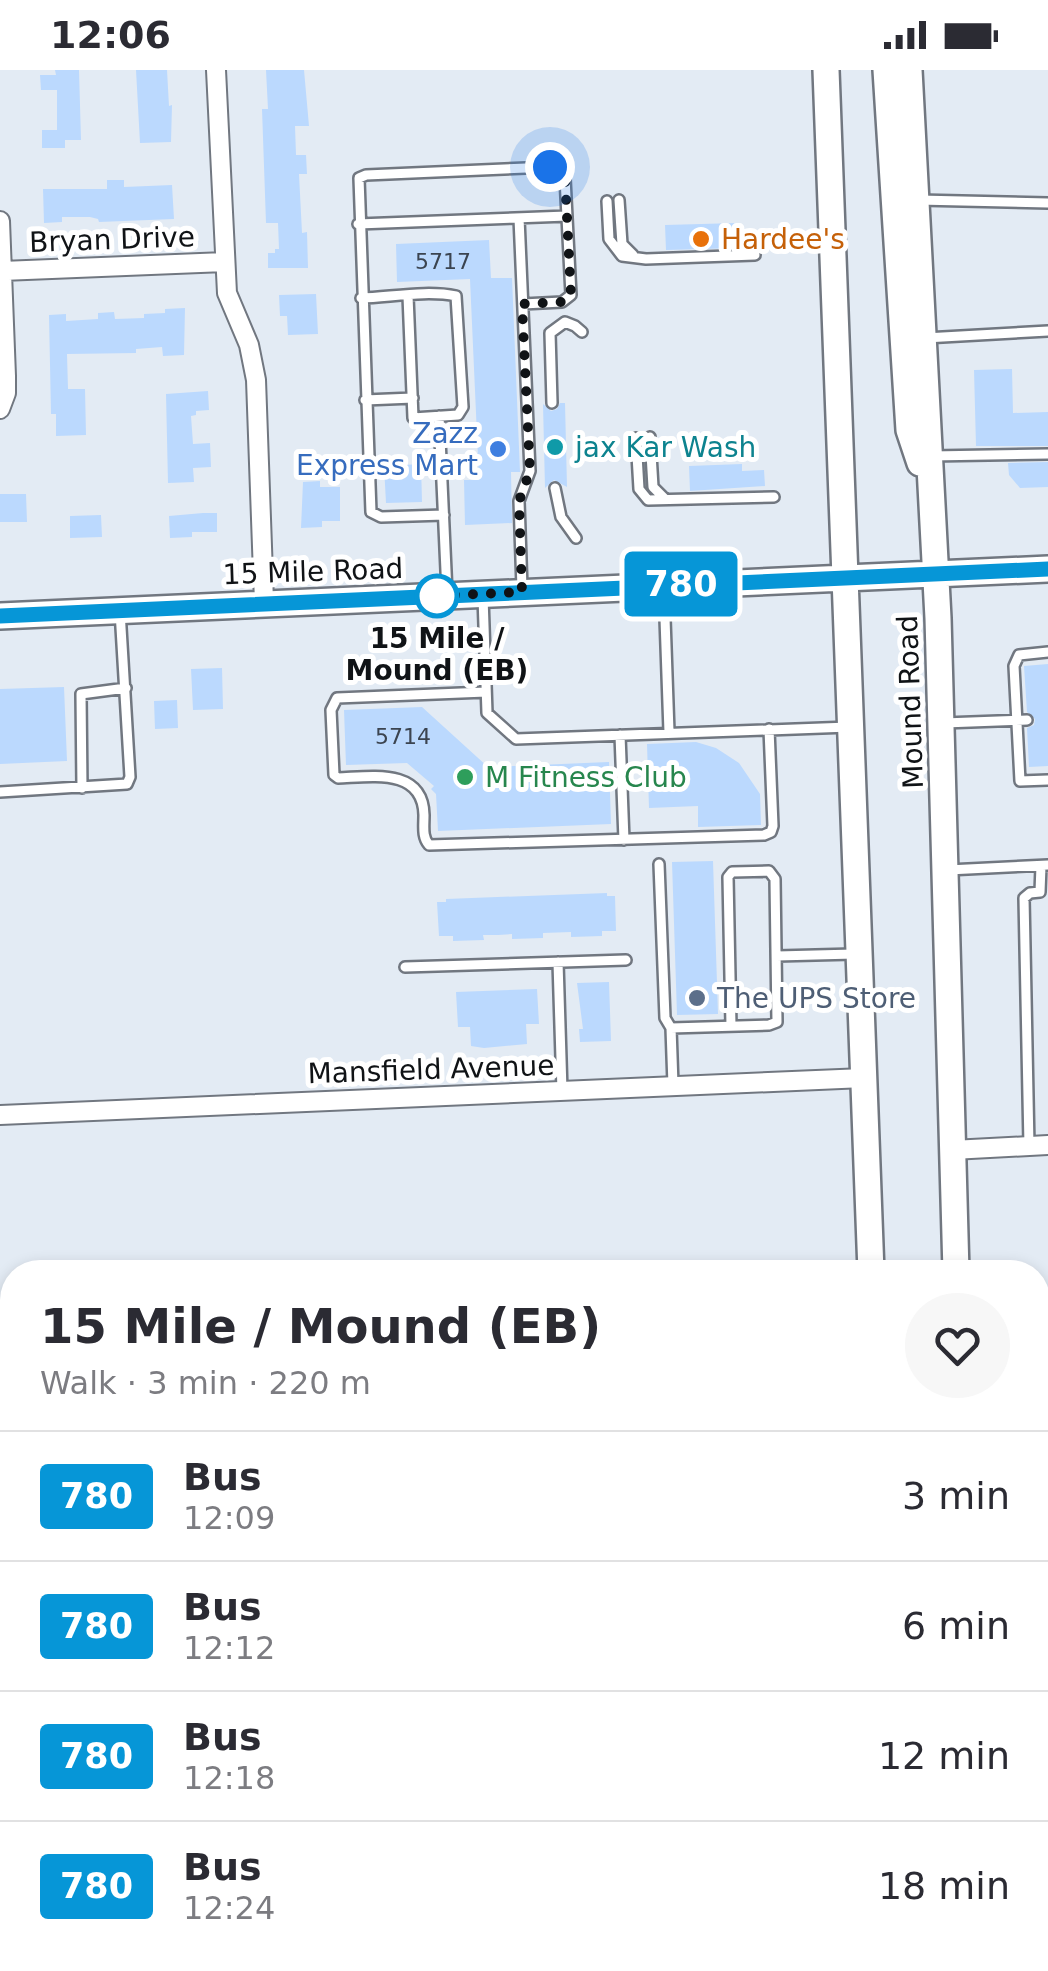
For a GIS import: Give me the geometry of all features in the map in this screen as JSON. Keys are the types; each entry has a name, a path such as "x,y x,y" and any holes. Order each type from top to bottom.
{"main road":[{"path":"826,70 870,1260"},
{"path":"886,70 909,430 930,491"},
{"name":"Mound Road","path":"909,70 936,574 956,1260"},
{"name":"15 Mile Road","path":"0,616 1048,569"}],"street":[{"path":"216,70 227,293 255,370 264,602"},
{"path":"0,221 6,376 6,393 0,409"},
{"name":"Bryan Drive","path":"2,271 225,262"},
{"name":"Mansfield Avenue","path":"0,1115 864,1078"},
{"path":"952,1150 1039,1146"}],"lane":[{"path":"444,515 372,515 356,185 362,176 550,167 564,173 571,295 562,302 522,304"},
{"path":"613,200 611,245 622,256 646,259 755,255"},
{"path":"916,200 1048,203"},
{"path":"358,224 567,216"},
{"path":"519,218 530,471 519,501 522,592"},
{"path":"361,298 452,294 458,300 463,407 458,415 413,418 408,296"},
{"path":"552,403 550,333 564,322 582,332"},
{"path":"922,338 1048,331"},
{"path":"365,400 412,398"},
{"path":"439,416 448,596"},
{"path":"650,437 653,487 661,497 671,500"},
{"path":"636,438 640,492 648,500 774,497"},
{"path":"928,456 1048,454"},
{"path":"555,488 561,517 576,538"},
{"path":"664,586 669,732"},
{"path":"483,594 489,717 516,739 851,727"},
{"path":"0,792 124,786 129,781 120,610"},
{"path":"1048,652 1024,654 1014,662 1022,721 1020,781 1048,780"},
{"path":"82,788 81,694 126,688"},
{"path":"486,692 337,698 331,710 335,778 403,779 421,800 424,839 429,846 764,835 770,832 769,729"},
{"path":"941,724 1022,721"},
{"path":"620,734 624,840"},
{"path":"659,864 665,1018 671,1028 673,1086"},
{"path":"946,870 1044,866 1040,892 1024,898 1039,1146"},
{"path":"671,1028 732,1026 777,1022 774,875 765,870 729,873 732,1026"},
{"path":"777,956 859,954"},
{"path":"405,967 626,960"},
{"path":"558,962 562,1091"}],"building":[{"path":"55,70 79,70 81,140 65,140 65,148 42,148 42,130 57,130 57,90 41,90 40,75 56,75"},
{"path":"136,70 167,70 169,106 172,105 171,142 140,143"},
{"path":"266,70 304,70 309,126 295,126 296,155 306,155 307,174 299,174 308,268 268,268 268,253 279,249 278,223 266,223 262,109 268,109"},
{"path":"107,180 124,180 124,187 172,185 174,219 99,222 90,217 62,217 62,222 44,223 43,189 107,189"},
{"name":"Hardee's","path":"737,223 737,248 666,250 665,225"},
{"path":"489,240 491,278 512,278 520,472 511,472 512,523 465,525 464,480 479,480 470,279 397,282 396,244"},
{"path":"316,294 318,334 288,335 287,316 280,316 279,295"},
{"path":"185,308 184,355 163,356 162,347 136,349 136,353 67,354 68,389 85,389 86,435 56,436 56,414 51,414 49,315 66,314 66,321 98,319 98,313 114,312 115,319 144,318 144,314"},
{"path":"1012,369 1013,413 1048,412 1048,446 976,446 974,370"},
{"path":"208,391 209,410 196,411 191,416 193,444 210,443 211,467 193,468 194,482 168,483 166,394"},
{"name":"jax Kar Wash","path":"565,403 567,487 554,480 545,488 543,404 551,411"},
{"path":"1048,462 1048,487 1020,488 1009,475 1008,463"},
{"path":"421,464 422,502 386,503 384,466"},
{"path":"742,464 742,471 764,470 765,486 690,491 689,466"},
{"path":"320,481 320,487 340,487 340,521 322,521 322,527 301,528 303,482"},
{"path":"0,494 26,494 27,522 0,522"},
{"path":"217,513 217,532 192,532 192,537 170,538 169,516"},
{"path":"101,515 102,537 70,538 70,516"},
{"path":"1048,664 1048,766 1029,767 1027,728 1034,725 1035,719 1027,712 1024,666"},
{"path":"222,668 223,709 193,710 191,669"},
{"path":"64,687 67,761 0,764 0,689"},
{"path":"177,700 178,728 155,729 154,701"},
{"path":"422,707 488,767 609,762 611,824 438,831 436,794 431,789 434,786 407,763 346,765 344,710"},
{"path":"696,742 716,748 739,763 760,794 761,825 698,827 698,806 649,808 647,744"},
{"path":"713,861 718,1014 677,1015 672,862"},
{"path":"607,893 615,896 616,931 602,931 602,936 571,937 571,932 543,933 543,938 512,939 512,934 453,941 453,936 439,936 437,902 446,899"},
{"path":"609,982 611,1041 580,1042 579,1029 583,1029 577,983"},
{"path":"537,989 539,1024 526,1024 527,1044 471,1046 470,1027 458,1027 456,992"}],"bus line":[{"name":"780","path":"0,616 1048,569"}],"place":[{"name":"Hardee's","path":"701,239"},
{"name":"jax Kar Wash","path":"555,447"},
{"name":"Zazz Express Mart","path":"498,449"},
{"name":"15 Mile / Mound (EB)","path":"437,596"},
{"name":"M Fitness Club","path":"465,777"},
{"name":"The UPS Store","path":"697,998"}],"route":[{"path":"437,596 522,592 519,501 530,471 522,304 562,302 571,295 565,178 556,167 550,167"}]}
